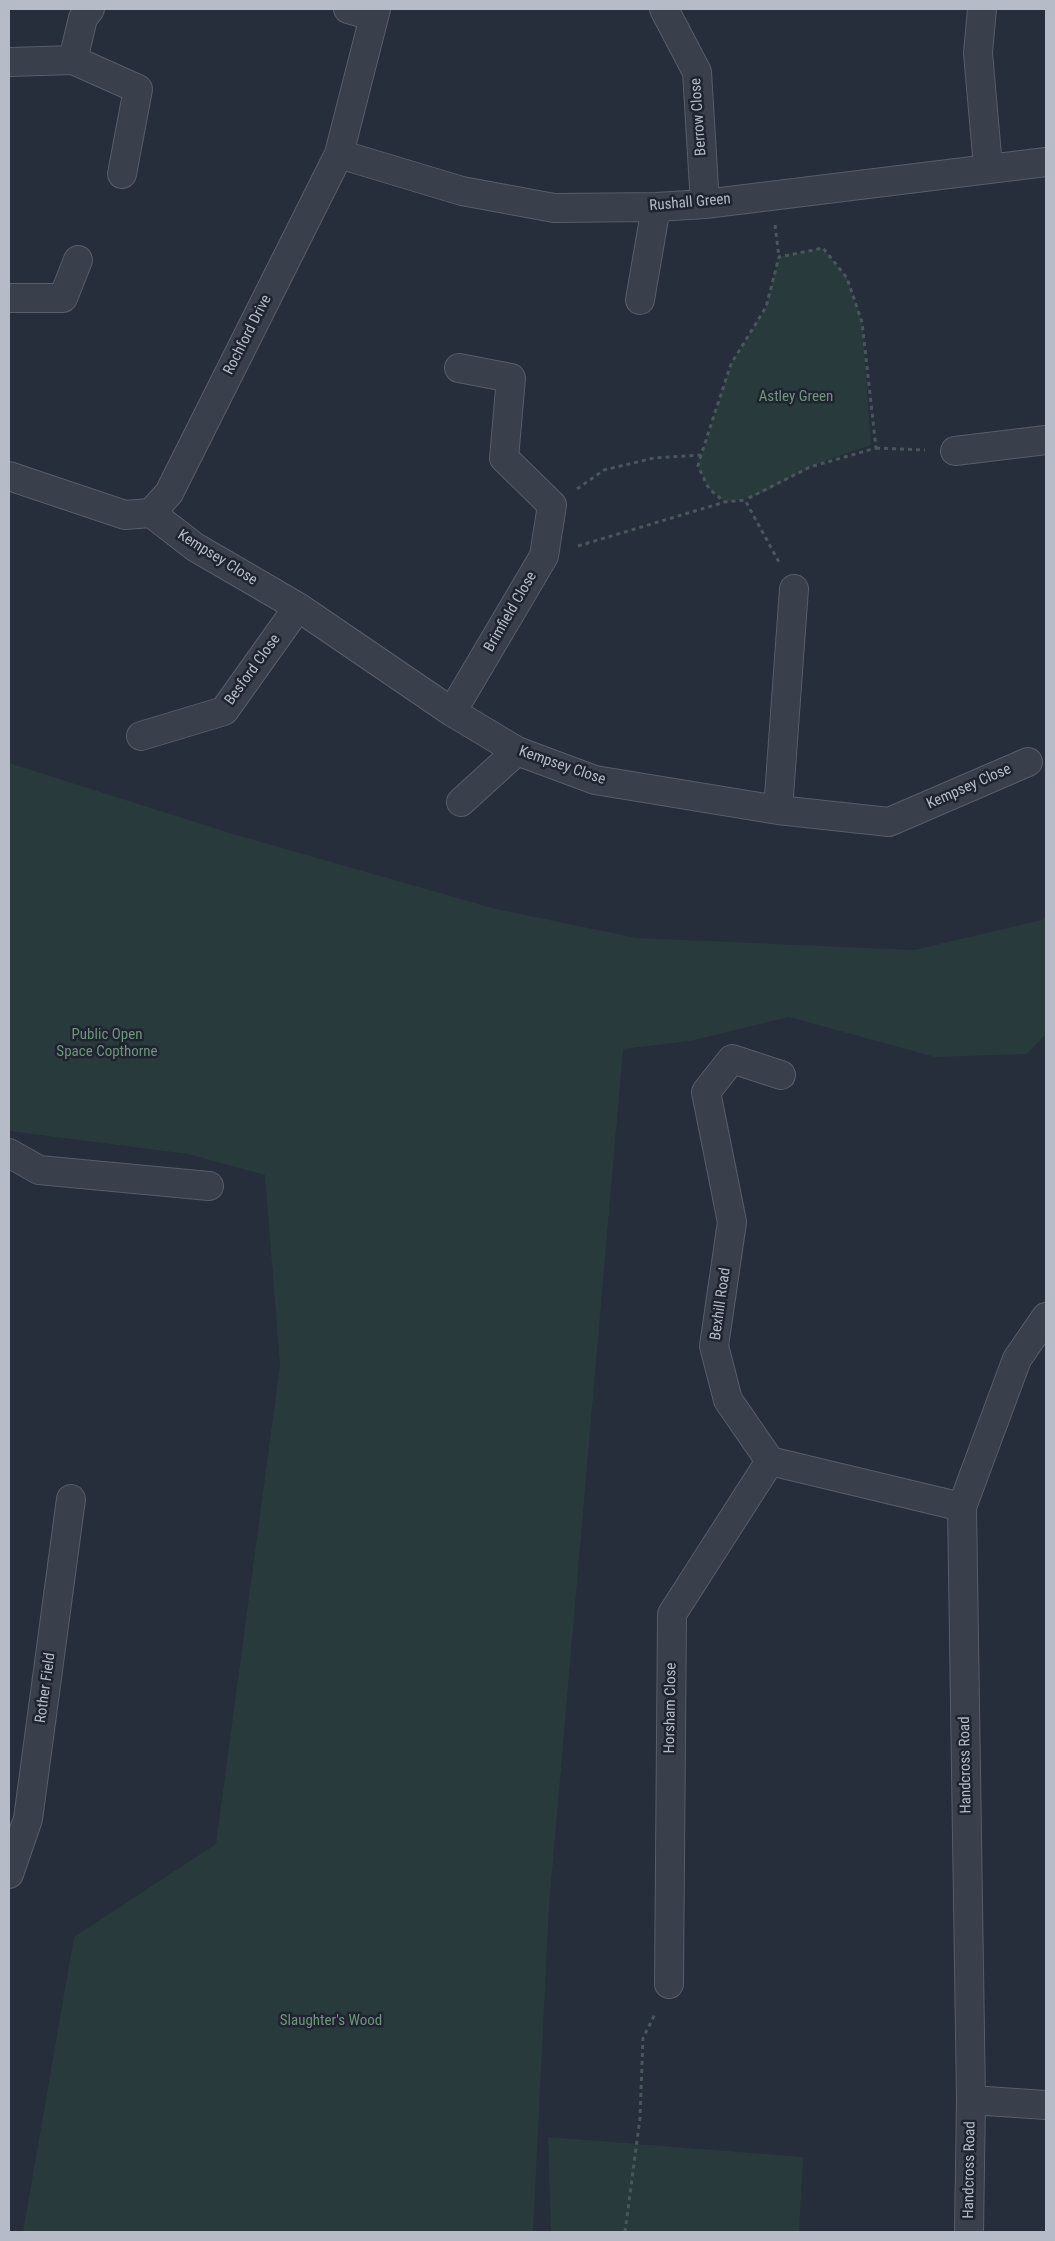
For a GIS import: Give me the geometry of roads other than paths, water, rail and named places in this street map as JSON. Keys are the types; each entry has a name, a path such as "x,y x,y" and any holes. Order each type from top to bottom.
{"street":[{"path":"73,60 83,18 90,9"},
{"path":"348,9 374,13"},
{"name":"Berrow Close","path":"664,9 697,72 705,204"},
{"path":"982,9 978,53 988,167"},
{"name":"Rochford Drive","path":"151,514 169,493 339,154 374,13"},
{"path":"10,62 73,60 138,88 122,174"},
{"name":"Rushall Green","path":"339,154 462,191 554,208 656,208 705,204 988,167 1046,162"},
{"path":"640,300 656,208"},
{"path":"9,298 63,298 78,260"},
{"name":"Brimfield Close","path":"452,712 544,556 552,505 504,458 511,378 459,368"},
{"path":"955,451 1046,440"},
{"path":"9,476 125,515 151,514"},
{"name":"Kempsey Close","path":"151,514 195,547 298,607 452,712 517,751 595,780 778,810 889,822 1028,762"},
{"path":"778,810 794,589"},
{"name":"Besford Close","path":"141,736 224,711 298,607"},
{"path":"461,802 517,751"},
{"name":"Bexhill Road","path":"770,1461 728,1400 714,1346 732,1222 706,1092 732,1059 781,1075"},
{"path":"9,1153 39,1170 209,1186"},
{"name":"Handcross Road","path":"969,2232 971,2100 962,1507 1017,1359 1046,1317"},
{"path":"770,1461 962,1507"},
{"name":"Horsham Close","path":"669,1984 672,1614 770,1461"},
{"name":"Rother Field","path":"9,1874 28,1819 70,1499"},
{"path":"971,2100 1046,2106"}],"park label":[{"name":"Astley Green","path":"796,397"},
{"name":"Public Open Space Copthorne","path":"107,1044"},
{"name":"Slaughter's Wood","path":"331,2021"}]}
